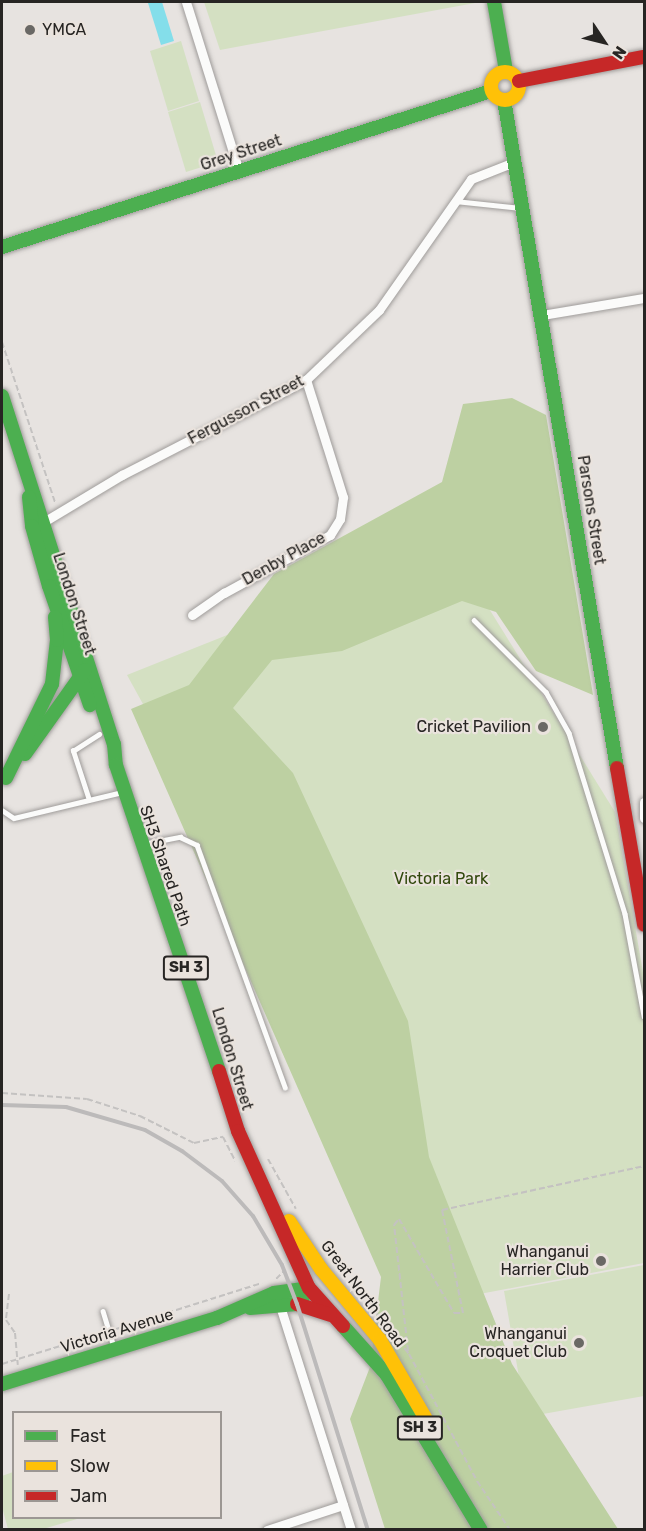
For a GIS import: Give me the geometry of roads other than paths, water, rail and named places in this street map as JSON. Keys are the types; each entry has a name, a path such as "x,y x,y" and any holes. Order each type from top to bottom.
{"main road":[{"path":"494,2 506,71 519,81 645,57"},
{"path":"506,71 493,77 491,91 504,100 516,94 519,81"},
{"name":"Grey Street","path":"2,247 491,91"},
{"name":"Parsons Street","path":"504,100 645,925"},
{"name":"London Street","path":"2,396 27,482 45,521 116,765 146,844 238,1131 270,1197 309,1288"},
{"name":"London Street","path":"27,482 32,525 49,586 99,734 116,765"},
{"path":"4,781 52,684 57,640 49,586"},
{"path":"4,781 88,664"},
{"path":"60,706 73,703 90,707"},
{"name":"Great North Road","path":"270,1197 321,1269 380,1340 414,1396 454,1481"},
{"path":"336,1318 297,1304 309,1288 329,1296 345,1311 387,1375"},
{"name":"Great North Road","path":"309,1288 387,1375 454,1481 481,1530"},
{"name":"Victoria Avenue","path":"2,1384 242,1309 274,1293 309,1288"},
{"name":"Victoria Avenue","path":"242,1309 297,1304"}],"street":[{"path":"186,2 239,171"},
{"name":"Fergusson Street","path":"45,521 122,475 306,380 379,310 411,269 471,179 514,162"},
{"path":"542,315 645,298"},
{"name":"Denby Place","path":"192,615 224,593 330,535 340,519 343,497 306,380"},
{"path":"645,802 645,818"},
{"path":"280,1306 351,1530"},
{"path":"267,1530 343,1505"}],"lane":[{"path":"455,201 524,209"},
{"path":"474,620 546,692 569,733 625,914 645,1016"},
{"path":"89,800 73,751 99,734"},
{"path":"2,810 14,818 125,790"},
{"path":"146,844 180,837 197,845 285,1087"},
{"path":"103,1311 115,1349"}],"water":[{"path":"162,2 174,41 161,45 148,3"}],"railway":[{"path":"2,1105 66,1107 145,1130 182,1151 222,1181 253,1216 282,1265 297,1304 368,1530"}],"place":[{"name":"YMCA","path":"30,30"},
{"name":"Cricket Pavilion","path":"543,727"},
{"name":"Whanganui Harrier Club","path":"601,1261"},
{"name":"Whanganui Croquet Club","path":"579,1343"}],"park label":[{"name":"Victoria Park","path":"441,879"}]}
